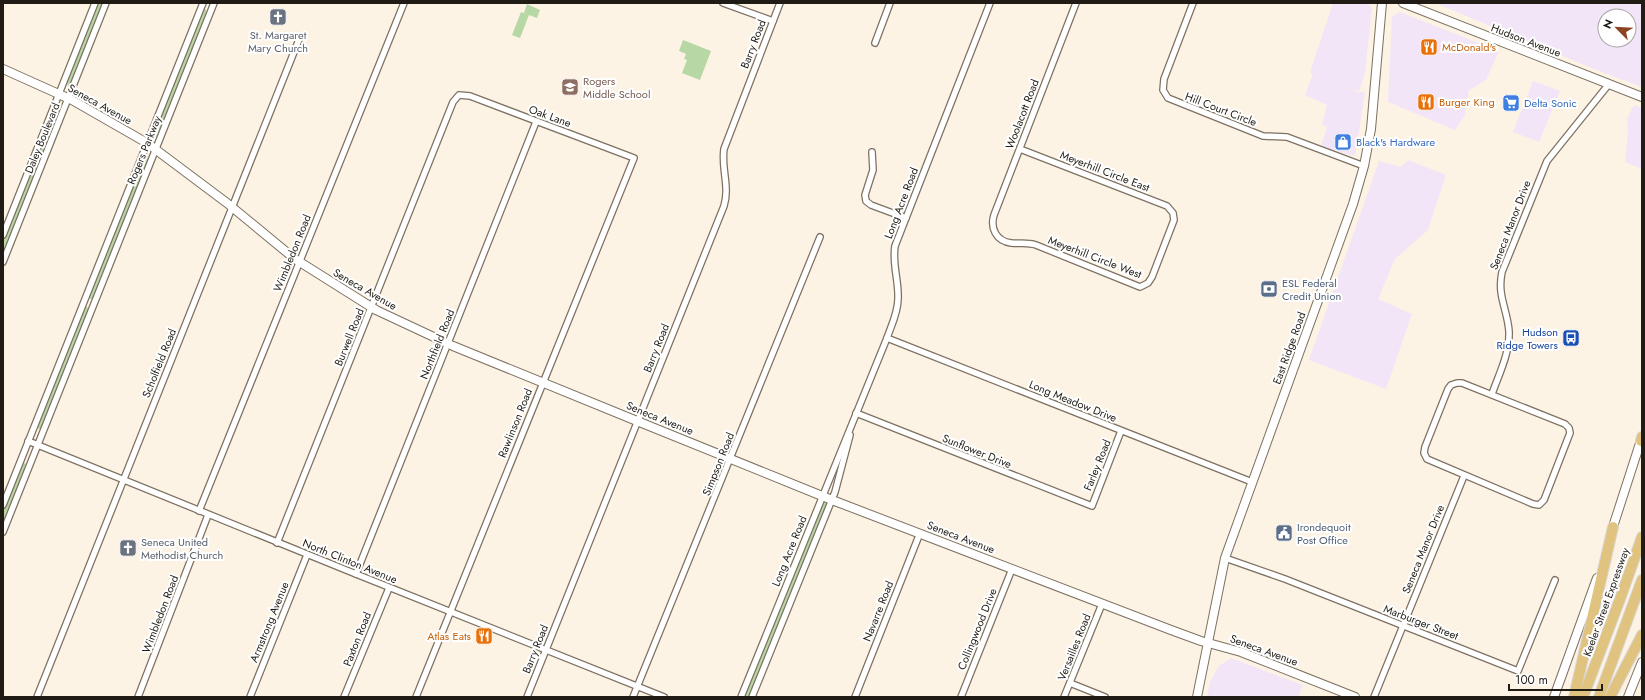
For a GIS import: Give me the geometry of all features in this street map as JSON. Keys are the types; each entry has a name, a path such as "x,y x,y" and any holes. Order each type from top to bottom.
{"highway":[{"path":"1574,697 1614,527"},
{"name":"Keeler Street Expressway","path":"1583,697 1618,606 1642,537"},
{"path":"1599,697 1642,580"},
{"path":"1610,697 1642,635"}],"main road":[{"name":"East Ridge Road","path":"1197,697 1225,558 1353,204 1364,166 1372,122 1382,3"},
{"name":"Hudson Avenue","path":"1403,3 1642,97"},
{"name":"Seneca Avenue","path":"3,69 68,98 147,143 232,207 299,262 371,307 448,344 827,498 1171,630 1208,643 1241,652 1339,694 1355,697"},
{"path":"1554,697 1586,612 1642,438"},
{"path":"1628,697 1642,662"}],"street":[{"name":"Daley Boulevard","path":"3,234 95,3"},
{"name":"Daley Boulevard","path":"4,259 106,3"},
{"name":"Rogers Parkway","path":"3,505 203,3"},
{"name":"Rogers Parkway","path":"3,532 214,3"},
{"name":"Wimbledon Road","path":"199,511 404,3"},
{"path":"723,3 772,21"},
{"name":"Barry Road","path":"527,697 724,206 727,194 723,168 724,148 780,3"},
{"path":"875,43 890,3"},
{"name":"Long Acre Road","path":"752,697 827,498 856,413 887,338 897,309 898,298 894,254 906,218 990,3"},
{"name":"Woolacott Road","path":"995,233 992,224 994,215 1076,3"},
{"name":"Hill Court Circle","path":"1193,3 1163,82 1164,90 1168,98 1263,136 1287,137 1364,166"},
{"name":"Scholfield Road","path":"37,697 300,37"},
{"name":"Seneca Manor Drive","path":"1492,394 1506,356 1509,340 1508,325 1500,287 1505,266 1547,161 1609,84"},
{"name":"Oak Lane","path":"459,95 470,96 634,158"},
{"name":"Burwell Road","path":"277,543 453,102 459,95"},
{"name":"Northfield Road","path":"356,574 536,122"},
{"name":"Meyerhill Circle East","path":"1020,149 1166,206 1173,213 1174,220"},
{"path":"872,152 873,170 865,195 866,201 871,205 906,218"},
{"name":"Rawlinson Road","path":"416,697 542,382 634,158"},
{"name":"Meyerhill Circle West","path":"995,233 1006,242 1028,242 1140,287 1148,283 1152,277 1174,220"},
{"name":"Simpson Road","path":"633,697 820,237"},
{"path":"84,301 94,305"},
{"name":"Long Meadow Drive","path":"887,338 1252,482"},
{"path":"1462,383 1492,394 1565,424 1569,428 1570,433 1544,500 1539,504 1533,504 1429,461 1425,455 1425,447 1448,389 1451,385 1462,383"},
{"name":"Long Acre Road","path":"741,697 827,498 856,413"},
{"name":"Sunflower Drive","path":"856,413 1092,506"},
{"name":"Farley Road","path":"1092,506 1122,431"},
{"name":"North Clinton Avenue","path":"28,442 664,697"},
{"path":"22,458 31,462"},
{"name":"Seneca Manor Drive","path":"1374,697 1464,476"},
{"name":"Wimbledon Road","path":"138,697 208,515"},
{"name":"Navarre Road","path":"855,697 920,533"},
{"name":"Armstrong Avenue","path":"250,697 307,555"},
{"name":"Marburger Street","path":"1225,558 1285,579 1518,671 1554,580"},
{"name":"Collingwood Drive","path":"961,697 1012,569"},
{"name":"Paxton Road","path":"344,697 389,588"},
{"name":"Versailles Road","path":"1064,697 1102,604"},
{"path":"1070,683 1105,697"}],"shaded area":[{"path":"1333,3 1367,3 1372,8 1365,73 1359,91 1351,89 1357,92 1365,92 1355,156 1321,147 1327,127 1322,125 1327,105 1305,95 1313,74 1310,72"},
{"path":"1435,3 1642,3 1642,87 1594,69"},
{"path":"1400,12 1499,51 1486,80 1469,90 1465,115 1455,130 1388,102 1392,17"},
{"path":"1533,81 1560,91 1539,142 1513,132"},
{"path":"1634,105 1642,108 1642,169 1625,162 1628,133 1627,119"},
{"path":"1408,160 1446,175 1428,230 1395,259 1378,299 1412,314 1386,389 1309,360 1379,161 1401,167"},
{"path":"1231,658 1303,685 1298,697 1207,697 1210,682 1219,666"}],"green space":[{"path":"98,3 104,3 70,86 68,87 67,82"},
{"path":"527,4 540,10 537,18 529,15 520,38 512,35 521,12 524,13"},
{"path":"205,9 207,12 158,136 154,137 153,135 203,10"},
{"path":"683,40 711,51 700,80 682,73 687,60 684,59 686,54 679,51"},
{"path":"60,104 62,107 3,253 3,242 57,105"},
{"path":"147,155 149,158 93,299 90,299 88,297 145,156"},
{"path":"86,306 89,309 41,429 39,429 37,427"},
{"path":"25,463 27,466 3,525 3,512 22,464"},
{"path":"825,502 827,505 749,697 744,697 822,503"}],"place":[{"name":"St. Margaret Mary Church","path":"278,17"},
{"name":"McDonald's","path":"1429,47"},
{"name":"Rogers Middle School","path":"570,87"},
{"name":"Burger King","path":"1426,102"},
{"name":"Delta Sonic","path":"1511,103"},
{"name":"Black's Hardware","path":"1343,142"},
{"name":"ESL Federal Credit Union","path":"1269,289"},
{"name":"Hudson Ridge Towers","path":"1571,338"},
{"name":"Irondequoit Post Office","path":"1284,533"},
{"name":"Seneca United Methodist Church","path":"128,548"},
{"name":"Atlas Eats","path":"484,636"}]}
